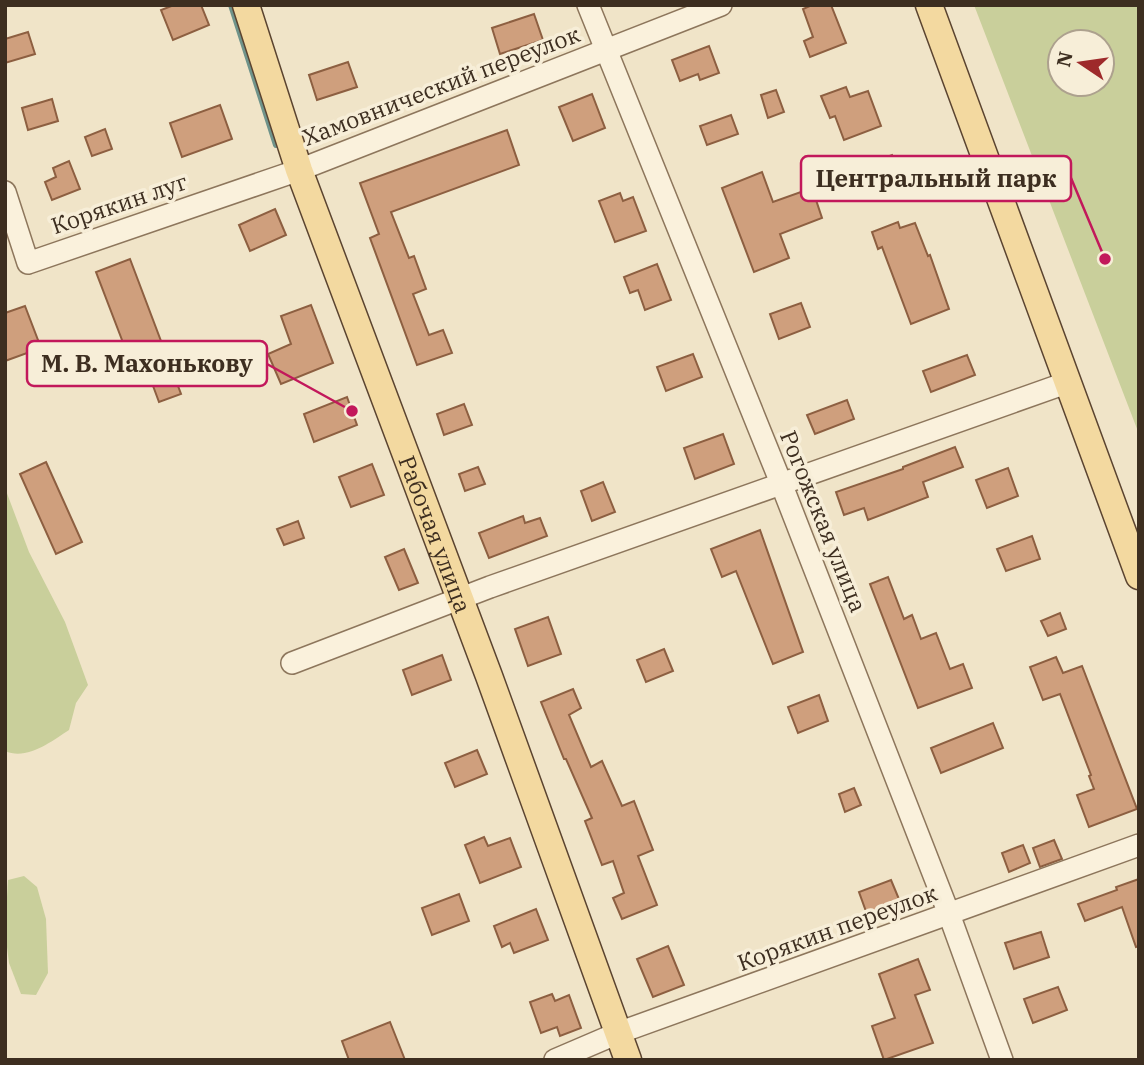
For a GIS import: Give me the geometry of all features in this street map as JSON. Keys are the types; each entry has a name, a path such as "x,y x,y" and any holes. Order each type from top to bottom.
{"main road":[{"name":"Рабочая улица","path":"246,5 299,170 460,598 628,1060"},
{"path":"929,5 1139,576"}],"street":[{"name":"Рогожская улица","path":"588,5 781,483 949,914 1002,1060"},
{"name":"Хамовнический переулок","path":"299,170 721,5"},
{"name":"Корякин луг","path":"5,192 28,263 299,170"},
{"path":"292,663 460,598 1066,383"},
{"name":"Корякин переулок","path":"555,1060 618,1033 1139,845"}],"green space":[{"path":"974,5 1139,5 1139,434"},
{"path":"5,488 29,552 65,622 88,685 76,703 69,730 39,748 22,753 5,751"},
{"path":"24,876 37,887 46,919 48,973 36,995 21,994 9,963 5,931 8,880"}],"building":[{"path":"174,5 201,5 209,25 173,40 161,10"},
{"path":"812,5 831,5 846,43 810,57 804,41 813,37 803,9"},
{"path":"534,14 543,40 500,54 492,28"},
{"path":"28,32 35,54 5,63 5,39"},
{"path":"709,46 719,73 700,80 698,74 680,81 672,60"},
{"path":"348,62 357,87 317,100 309,75"},
{"path":"846,87 850,97 868,91 881,126 844,140 835,116 830,118 821,96"},
{"path":"776,90 784,112 768,118 761,95"},
{"path":"592,94 605,128 573,141 559,107"},
{"path":"52,99 58,121 28,130 22,108"},
{"path":"220,105 232,139 182,157 170,123"},
{"path":"731,115 738,134 707,145 700,126"},
{"path":"105,129 112,149 92,156 85,137"},
{"path":"507,130 519,165 391,212 409,258 414,256 426,289 413,294 429,335 443,330 452,353 417,365 370,238 379,234 360,183"},
{"path":"892,155 902,183 860,199 850,171"},
{"path":"69,161 80,189 52,200 45,182 56,177 53,168"},
{"path":"762,172 773,202 812,188 822,218 780,234 789,258 754,272 722,188"},
{"path":"620,193 623,201 633,197 646,231 615,242 599,201"},
{"path":"275,209 286,235 250,251 239,225"},
{"path":"898,222 900,228 915,223 928,256 930,255 949,309 911,324 882,247 878,249 872,232"},
{"path":"130,259 181,394 159,402 139,348 127,353 96,272"},
{"path":"657,264 671,300 645,310 638,290 630,293 624,277"},
{"path":"801,303 810,327 779,339 770,314"},
{"path":"311,305 333,363 281,384 268,354 291,344 281,316"},
{"path":"25,306 41,348 5,361 5,313"},
{"path":"693,354 702,377 666,391 657,367"},
{"path":"967,355 975,375 931,392 923,371"},
{"path":"347,397 357,425 314,442 304,414"},
{"path":"847,400 854,419 815,434 807,415"},
{"path":"464,404 472,425 444,435 437,414"},
{"path":"723,434 734,464 695,479 684,448"},
{"path":"955,447 963,467 923,482 928,497 868,520 864,508 844,515 836,492 903,469"},
{"path":"46,462 82,542 56,554 20,474"},
{"path":"372,464 384,495 351,507 339,477"},
{"path":"478,467 485,484 465,491 459,474"},
{"path":"1008,468 1018,496 987,508 976,480"},
{"path":"603,482 615,512 592,521 581,491"},
{"path":"523,516 525,523 540,518 547,536 489,558 479,533"},
{"path":"298,521 304,538 284,545 277,529"},
{"path":"760,530 803,652 773,664 736,571 722,577 711,549"},
{"path":"1032,536 1040,559 1006,571 997,549"},
{"path":"404,549 418,583 399,590 385,557"},
{"path":"888,577 904,619 912,615 921,639 936,633 950,669 963,664 972,688 918,708 870,584"},
{"path":"1060,613 1066,629 1048,636 1041,621"},
{"path":"548,617 561,654 528,666 515,629"},
{"path":"664,649 673,671 646,682 637,660"},
{"path":"442,655 451,680 412,695 403,670"},
{"path":"1056,657 1063,673 1082,666 1137,809 1089,827 1077,795 1094,789 1089,776 1091,775 1060,694 1043,700 1030,667"},
{"path":"573,689 581,708 569,715 591,767 602,761 622,806 634,801 653,850 638,856 657,905 622,919 613,898 624,893 613,861 602,865 585,821 592,818 541,702"},
{"path":"819,695 828,721 798,733 788,707"},
{"path":"993,723 1003,748 941,773 931,748"},
{"path":"477,750 487,774 455,787 445,763"},
{"path":"854,788 861,805 845,812 839,794"},
{"path":"484,837 488,846 510,838 521,867 480,883 465,845"},
{"path":"1054,840 1062,859 1040,867 1033,848"},
{"path":"1023,845 1030,863 1009,872 1002,853"},
{"path":"1139,879 1139,946 1136,947 1122,907 1085,921 1078,904"},
{"path":"891,880 901,904 868,917 859,892"},
{"path":"459,894 469,921 432,935 422,908"},
{"path":"536,909 548,940 514,953 510,943 502,947 494,926"},
{"path":"1041,932 1049,957 1014,969 1005,943"},
{"path":"668,946 684,985 653,997 637,959"},
{"path":"918,959 930,990 915,995 933,1043 884,1060 872,1026 895,1018 879,974"},
{"path":"1058,987 1067,1010 1033,1023 1024,999"},
{"path":"552,994 555,1001 569,995 581,1028 560,1036 557,1027 541,1033 530,1002"},
{"path":"390,1022 405,1060 349,1060 342,1041"}],"waterway":[{"path":"231,5 276,145"}],"place":[{"name":"Центральный парк","path":"1105,259"},
{"name":"М. В. Махонькову","path":"352,411"}]}
